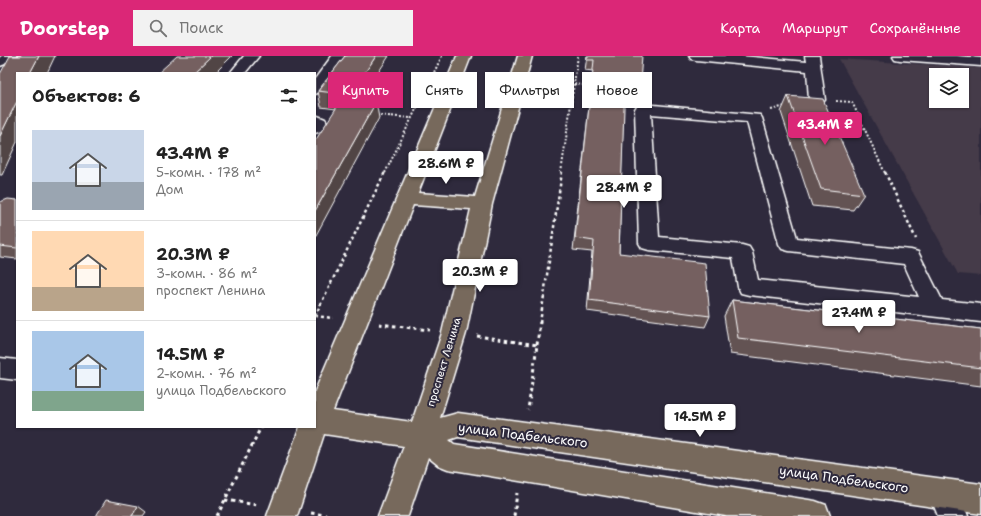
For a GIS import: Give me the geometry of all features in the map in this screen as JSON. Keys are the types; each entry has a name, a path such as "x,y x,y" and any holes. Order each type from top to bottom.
{"main road":[{"path":"316,420 464,56"},
{"name":"проспект Ленина","path":"393,516 421,436 454,333 482,204 525,56"},
{"path":"406,198 482,204"},
{"path":"316,422 421,436 448,456 815,516"},
{"name":"улица Подбельского","path":"421,436 458,426 525,434 948,504 981,499"},
{"path":"282,516 313,428"}],"street":[{"path":"0,62 13,56"},
{"path":"238,72 252,56"},
{"path":"316,88 339,56"},
{"path":"696,56 813,62 817,100"},
{"path":"900,56 981,62"},
{"path":"935,308 911,257 790,244 754,118 643,109 649,242 742,252 749,287 935,308 981,313"},
{"path":"0,368 16,370"}],"path":[{"path":"316,314 442,56"},
{"path":"578,56 574,84 582,85"},
{"path":"754,118 772,109 817,100 852,102 923,254 911,257"},
{"path":"525,434 571,108"},
{"path":"371,115 411,118"},
{"path":"316,316 537,345"},
{"path":"217,516 261,428"},
{"path":"514,516 521,468"}],"shaded area":[{"path":"839,59 981,68 981,276 958,274"}],"building":[{"path":"10,56 39,56 31,72 16,72 16,103 0,136 0,74"},
{"path":"177,56 211,56 194,72 159,72"},
{"path":"345,56 376,56 365,72 333,72"},
{"path":"587,56 642,56 641,72 593,72 594,60 587,60"},
{"path":"328,78 328,92 318,91"},
{"path":"788,96 823,99 864,194 821,189"},
{"path":"336,108 373,108 316,209 316,139"},
{"path":"589,108 624,108 619,253 705,263 710,316 589,300 594,241 575,238"},
{"path":"8,199 16,200 16,248 0,246 0,202"},
{"path":"732,300 981,329 981,368 738,338"},
{"path":"106,500 138,506 132,516 96,516"}]}
